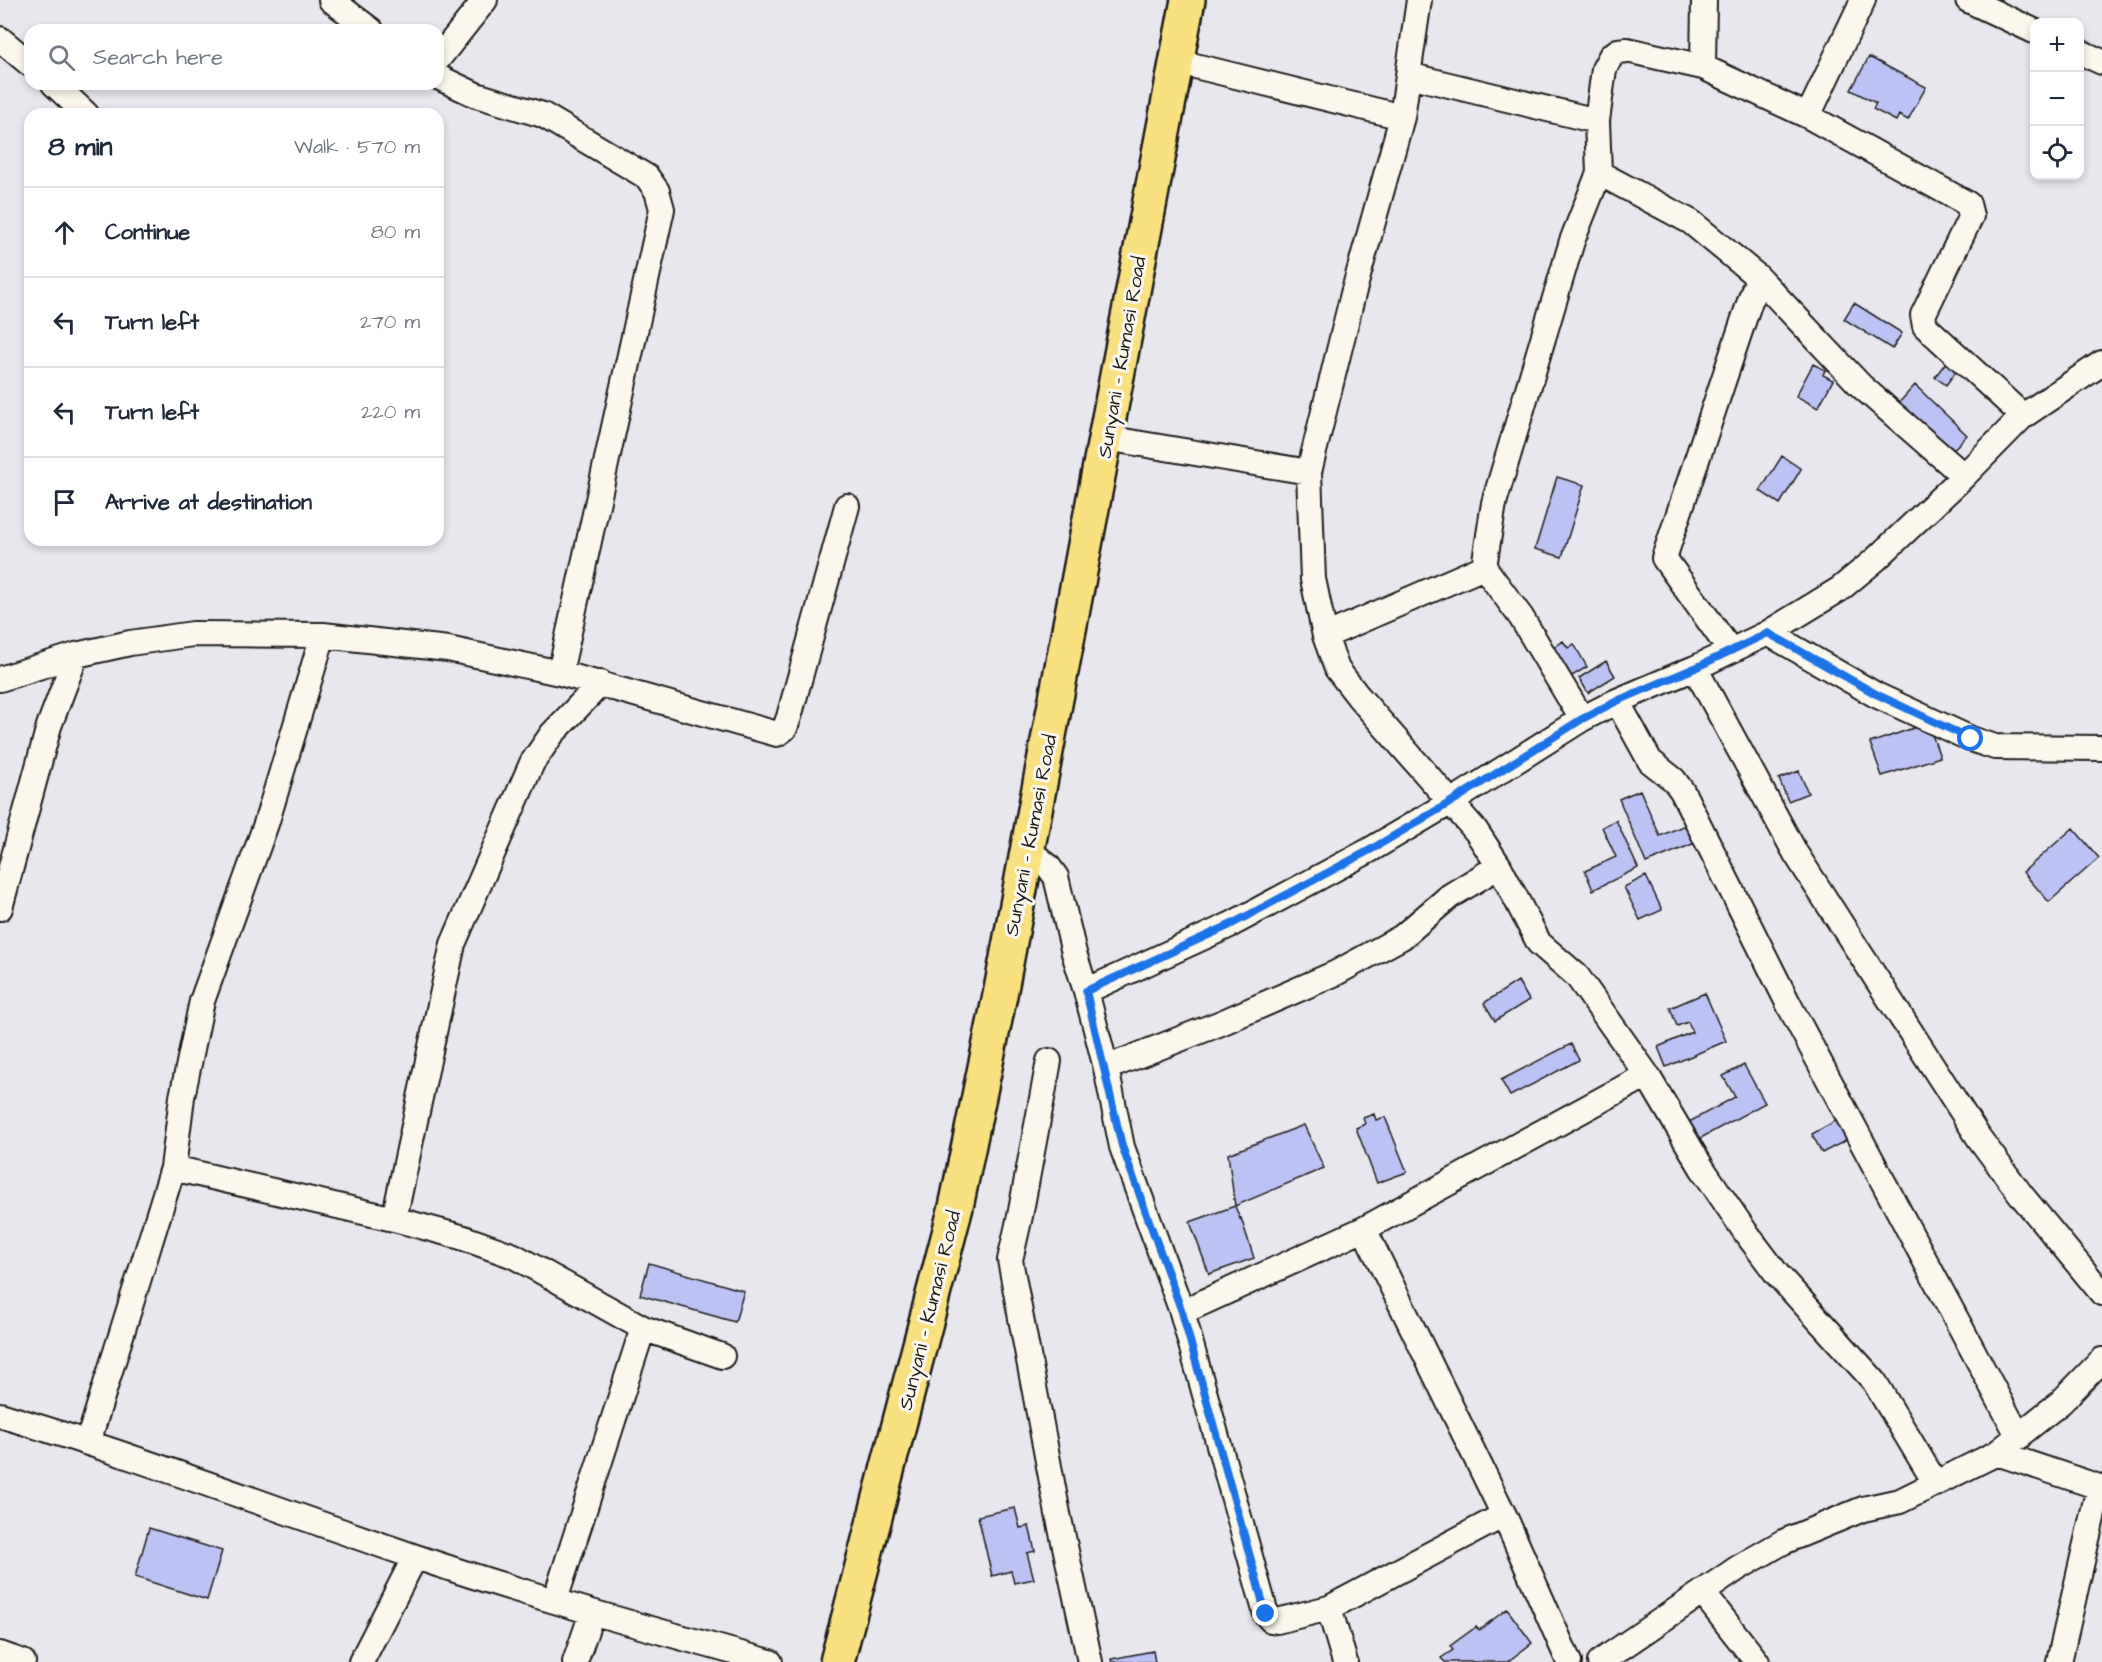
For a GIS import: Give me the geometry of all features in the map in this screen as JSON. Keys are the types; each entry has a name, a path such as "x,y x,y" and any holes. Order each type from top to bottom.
{"main road":[{"name":"Sunyani - Kumasi Road","path":"837,1662 956,1207 1000,995 1188,0"}],"street":[{"path":"331,0 363,24"},
{"path":"444,51 485,0"},
{"path":"1419,0 1402,117 1353,294 1309,472 1313,579 1324,636 1337,669 1344,678 1476,831 1499,866 1539,943 1577,976 1647,1075 1702,1168 1746,1233 1777,1274 1874,1381 1936,1484"},
{"path":"1703,67 1704,0"},
{"path":"1808,116 1863,0"},
{"path":"1968,0 2030,29"},
{"path":"0,39 24,59"},
{"path":"1582,719 1521,617 1484,567 1494,502 1572,241 1599,173 1597,121 1604,69 1611,56 1618,51 1627,50 1703,67 1808,116 1968,204 1971,216 1923,315 1924,326 2023,416"},
{"path":"2084,54 2102,62"},
{"path":"1175,61 1402,117"},
{"path":"1408,75 1597,121"},
{"path":"444,80 476,95 543,114 647,177 657,191 662,210 560,673"},
{"path":"60,90 80,108"},
{"path":"1599,173 1691,222 1758,277 1861,386 1964,476"},
{"path":"1730,650 1664,558 1758,277"},
{"path":"1086,991 1230,925 1370,850 1582,719 1768,633 1840,589 1875,560 1964,476 2023,416 2102,363"},
{"path":"1106,438 1309,472"},
{"path":"0,679 76,655 130,643 193,634 324,635 448,649 560,673 777,734 786,728 847,506"},
{"path":"1324,636 1484,567"},
{"path":"1768,633 1876,694 1987,744 2013,749 2102,748"},
{"path":"88,1442 173,1168 182,1096 202,1002 266,824 304,693 324,635"},
{"path":"0,908 49,726 76,655"},
{"path":"1695,668 1796,854 1967,1120 2022,1196 2102,1293"},
{"path":"394,1219 453,944 531,763 552,734 601,683"},
{"path":"1617,701 1650,761 1674,780 1682,791 1789,1005 2019,1437"},
{"path":"1027,849 1048,866 1056,877 1074,953 1106,1068 1122,1146 1182,1312 1266,1614 1270,1620 1277,1621 1329,1608 1504,1515"},
{"path":"1106,1068 1221,1023 1336,973 1402,937 1450,896 1499,866"},
{"path":"1049,1061 1010,1260 1058,1514 1090,1662"},
{"path":"1182,1312 1364,1229 1647,1075"},
{"path":"173,1168 394,1219 460,1237 514,1256 643,1328 722,1356"},
{"path":"1364,1229 1504,1515 1569,1662"},
{"path":"555,1600 643,1328"},
{"path":"1600,1662 1738,1568 1783,1542 1863,1509 1900,1500 1997,1453 2061,1402 2102,1360"},
{"path":"0,1415 88,1442 415,1557 592,1613 770,1662"},
{"path":"1997,1453 2101,1488 2059,1662"},
{"path":"361,1662 415,1557"},
{"path":"1703,1593 1757,1662"},
{"path":"1329,1608 1346,1662"},
{"path":"575,1662 592,1613"},
{"path":"0,1654 23,1662"}],"building":[{"path":"1869,57 1926,87 1908,120 1899,115 1896,121 1873,109 1876,103 1851,90"},
{"path":"1854,303 1902,333 1892,349 1844,319"},
{"path":"1946,362 1957,370 1946,385 1935,377"},
{"path":"1813,364 1825,370 1823,375 1833,380 1818,408 1796,396"},
{"path":"1915,385 1967,435 1948,455 1896,406"},
{"path":"1782,456 1801,469 1780,504 1760,491"},
{"path":"1557,477 1584,485 1562,557 1535,549"},
{"path":"1563,641 1568,648 1574,644 1587,667 1567,679 1550,649"},
{"path":"1606,661 1615,676 1588,693 1579,678"},
{"path":"1928,723 1940,757 1882,776 1870,743"},
{"path":"1799,771 1808,793 1788,801 1779,779"},
{"path":"1640,790 1660,836 1692,822 1700,841 1646,863 1619,799"},
{"path":"1616,820 1638,868 1593,890 1585,871 1616,857 1602,827"},
{"path":"2073,828 2099,858 2049,902 2023,872"},
{"path":"1646,876 1662,910 1640,920 1624,887"},
{"path":"1518,981 1529,1000 1495,1021 1484,1003"},
{"path":"1705,993 1726,1041 1666,1067 1658,1047 1692,1032 1688,1022 1677,1026 1670,1008"},
{"path":"1571,1044 1579,1060 1510,1096 1501,1080"},
{"path":"1744,1065 1765,1103 1699,1139 1689,1122 1735,1097 1723,1076"},
{"path":"1374,1114 1376,1120 1385,1117 1407,1172 1377,1183 1356,1128 1365,1124 1363,1118"},
{"path":"1837,1120 1847,1140 1822,1153 1812,1134"},
{"path":"1304,1125 1324,1168 1235,1206 1228,1154"},
{"path":"1235,1206 1254,1258 1209,1274 1190,1222"},
{"path":"649,1263 744,1291 735,1322 640,1295"},
{"path":"1015,1508 1020,1528 1029,1526 1035,1551 1027,1553 1034,1579 1014,1583 1011,1571 992,1576 978,1516"},
{"path":"149,1528 222,1551 207,1600 135,1577"},
{"path":"1507,1609 1532,1643 1507,1662 1445,1662 1441,1658 1453,1650 1450,1646 1476,1627 1479,1630"},
{"path":"1153,1651 1155,1662 1112,1662 1111,1659"}],"route":[{"path":"1266,1614 1182,1312 1122,1146 1106,1068 1086,991 1230,925 1370,850 1582,719 1768,633 1876,694 1971,739"}]}
